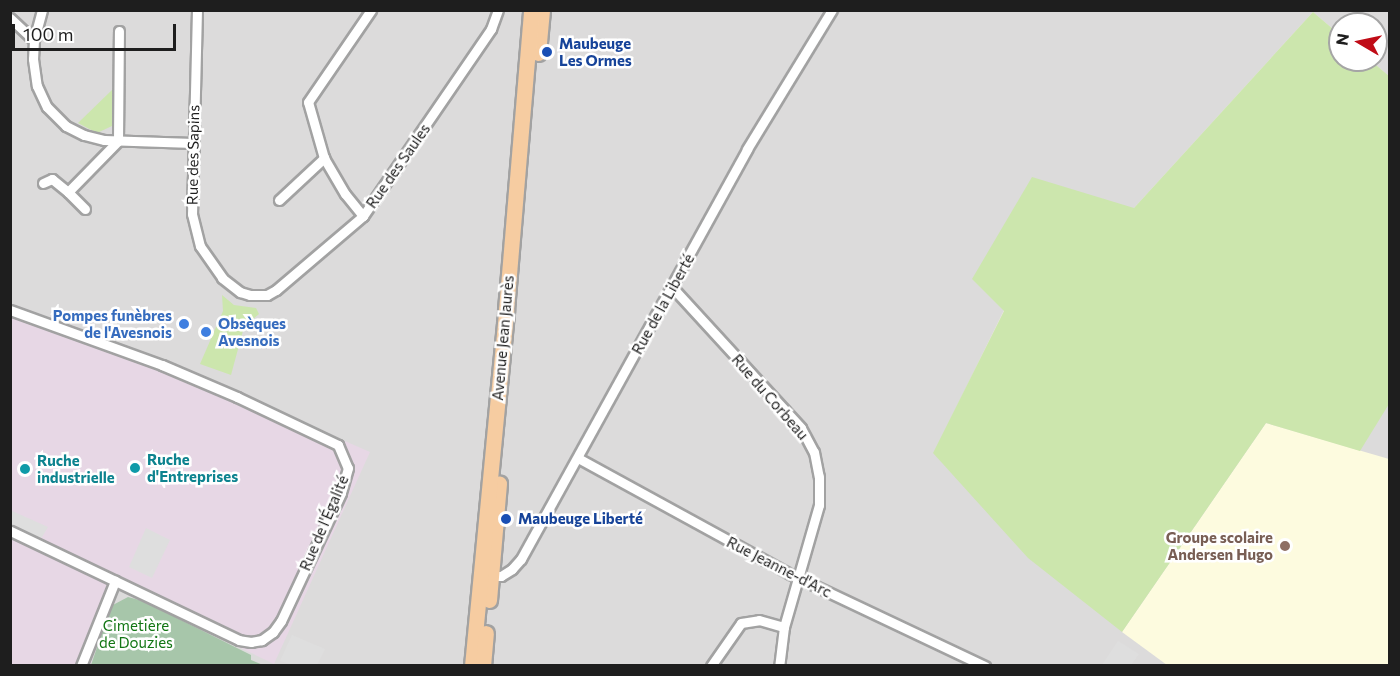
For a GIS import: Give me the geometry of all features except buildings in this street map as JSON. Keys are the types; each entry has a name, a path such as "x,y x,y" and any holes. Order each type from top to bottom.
{"main road":[{"name":"Avenue Jean Jaurès","path":"483,666 486,576 531,10"},
{"name":"Avenue Jean Jaurès","path":"472,666 486,576 542,10"}],"street":[{"path":"42,10 34,39 34,71 37,86 47,107 75,131 93,138 193,143"},
{"name":"Rue des Sapins","path":"197,10 192,214 200,246 222,278 240,292 250,295 267,295"},
{"path":"363,216 345,194 324,158 308,102 370,10"},
{"name":"Rue des Saules","path":"267,295 294,276 363,216 491,29 498,10"},
{"name":"Rue de la Liberté","path":"486,576 501,576 513,569 521,559 747,149 832,10"},
{"path":"10,18 34,39"},
{"path":"68,192 118,141 119,31"},
{"path":"279,200 324,158"},
{"path":"43,183 52,179 85,209"},
{"name":"Rue du Corbeau","path":"672,287 801,428 814,452 819,477 819,505 784,627 779,666"},
{"name":"Rue de l'Égalité","path":"10,310 162,364 221,390 338,445 348,468 341,493 281,621 273,632 262,640 251,642 239,640 10,531"},
{"name":"Rue Jeanne-d'Arc","path":"578,458 799,578 985,666"},
{"path":"81,666 115,581"},
{"path":"711,666 741,623 759,620 784,627"}],"shaded area":[{"path":"10,11 1389,11 1389,76 1384,72 1388,72 1388,12 1328,12 1328,25 1313,12 1134,208 1004,310 934,453 1266,423 1353,451 1389,404 1389,665 11,665"},
{"path":"10,303 134,349 370,452 274,664 118,589 90,665 11,665"},
{"name":"Groupe scolaire Andersen Hugo","path":"1266,423 1389,459 1389,665 1167,665 1122,632"},
{"path":"10,510 48,527 38,544 11,531"},
{"path":"146,528 170,540 152,578 129,567"},
{"path":"292,635 325,649 317,665 292,665 280,661"},
{"path":"1118,641 1139,654 1131,665 1102,665"}],"green space":[{"path":"1313,12 1328,25 1328,72 1384,72 1389,76 1389,404 1360,451 1266,423 1122,632 1028,558 933,453 1004,311 972,279 1032,177 1134,208"},
{"path":"114,88 112,126 97,133 78,123"},
{"path":"222,295 234,305 256,308 259,314 244,327 231,375 200,364 223,311"},
{"name":"Cimetière de Douzies","path":"128,597 143,601 251,655 251,660 263,665 91,665 111,606"}],"place":[{"name":"Maubeuge Les Ormes","path":"547,52"},
{"name":"Pompes funèbres de l'Avesnois","path":"184,324"},
{"name":"Obsèques Avesnois","path":"206,332"},
{"name":"Ruche d'Entreprises","path":"135,468"},
{"name":"Ruche industrielle","path":"25,469"},
{"name":"Maubeuge Liberté","path":"506,519"},
{"name":"Groupe scolaire Andersen Hugo","path":"1285,546"}]}
